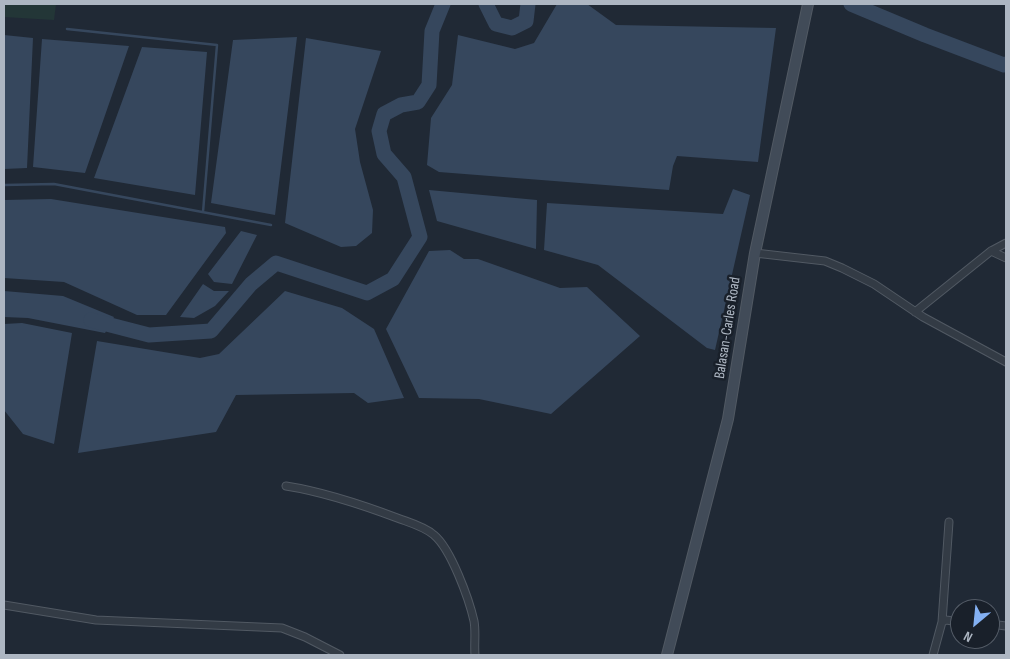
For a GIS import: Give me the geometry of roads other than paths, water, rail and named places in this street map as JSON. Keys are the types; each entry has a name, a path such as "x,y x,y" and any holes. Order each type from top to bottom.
{"main road":[{"name":"Balasan-Carles Road","path":"667,655 728,419 755,252 807,9"}],"street":[{"path":"915,312 991,251 1006,243"},
{"path":"991,251 1006,258"},
{"path":"755,252 824,261 874,284 915,312 1006,362"},
{"path":"286,486 310,490 364,506 420,526 435,535 450,558 462,584 474,622 475,655"},
{"path":"933,655 942,622 949,522"},
{"path":"4,604 96,620 282,628 306,637 340,655"},
{"path":"942,622 950,621"}],"water":[{"path":"557,4 587,4 616,25 776,28 758,162 677,156 673,166 669,190 439,172 427,165 431,118 452,85 458,35 515,49 534,43"},
{"path":"4,35 33,38 27,168 4,169"},
{"path":"297,37 275,215 211,203 233,40"},
{"path":"306,38 381,51 355,129 360,162 373,210 372,233 356,246 341,247 285,223"},
{"path":"42,39 129,46 85,173 33,167"},
{"path":"142,47 207,52 195,195 94,178"},
{"path":"733,189 750,195 715,350 707,348 598,265 544,250 547,203 723,214"},
{"path":"429,190 537,200 536,249 437,221"},
{"path":"51,199 225,227 226,233 166,315 137,315 64,282 4,278 4,200"},
{"path":"241,231 257,235 232,284 214,282 208,274"},
{"path":"450,250 464,259 478,259 560,288 587,287 640,336 551,414 479,399 419,398 386,329 429,251"},
{"path":"203,284 214,291 229,291 215,306 194,318 180,317"},
{"path":"4,291 63,296 114,317 105,333 28,318 4,317"},
{"path":"285,291 342,308 374,329 404,398 368,403 354,393 236,395 216,432 78,453 97,341 200,358 219,354"},
{"path":"22,323 72,333 54,444 23,434 4,410 4,324"}],"waterway":[{"path":"91,320 149,335 211,331 251,284 276,263 367,293 393,279 420,237 404,177 384,154 379,131 384,114 401,105 418,102 429,85 432,31 443,4"},
{"path":"486,4 496,24 512,28 526,21 528,4"},
{"path":"851,4 925,35 1004,65 1006,64"},
{"path":"67,29 217,45 203,212"},
{"path":"4,185 54,184 271,225"}]}
